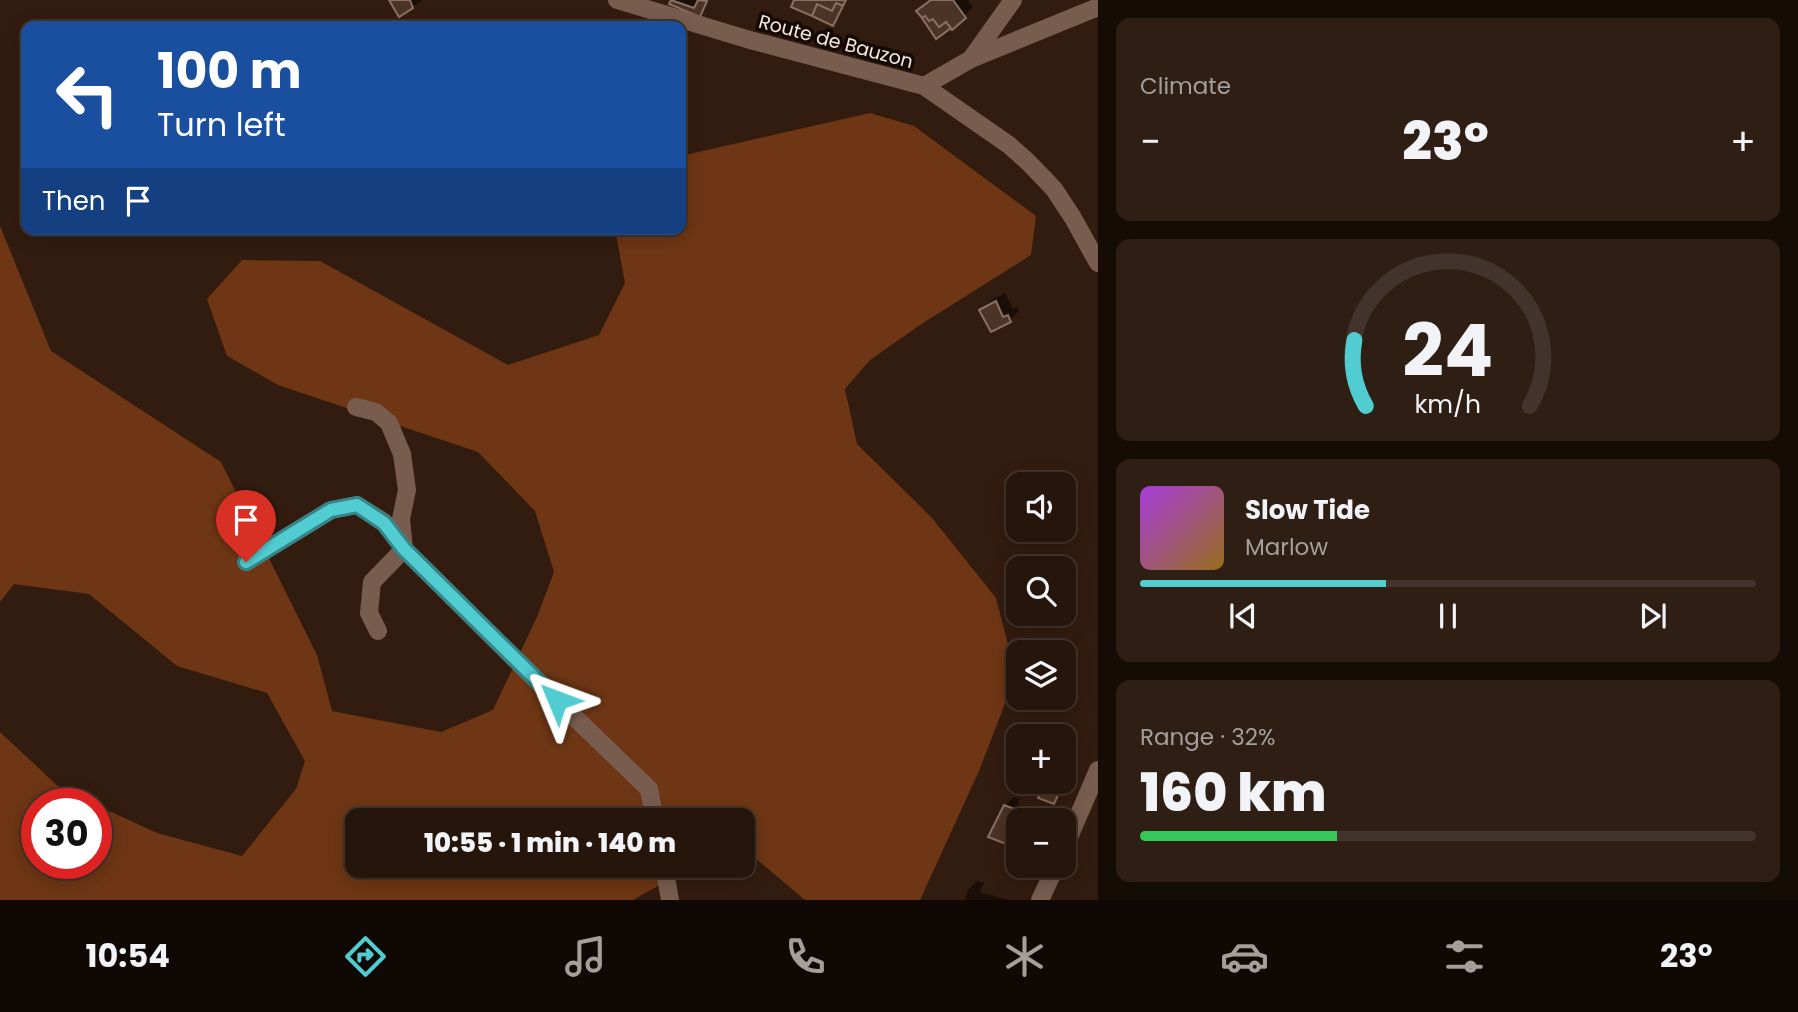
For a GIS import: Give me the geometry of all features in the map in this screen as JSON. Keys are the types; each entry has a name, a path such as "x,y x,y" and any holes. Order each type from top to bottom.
{"street":[{"name":"Route de Bauzon","path":"617,0 750,40 924,86 1009,145 1037,171 1060,198 1098,263"},
{"path":"971,59 1013,0"},
{"path":"924,86 971,59 1098,7"},
{"path":"356,407 376,412 389,424 402,454 407,490 401,519 404,549 372,583 369,613 378,631"},
{"path":"246,562 331,510 357,505 384,523 404,549 649,789 653,808"},
{"path":"1076,821 1098,770"},
{"path":"666,878 670,900"},
{"path":"1040,900 1050,878"}],"shaded area":[{"path":"870,113 914,126 1036,216 1031,255 870,360 845,389 857,444 932,518 996,598 1007,640 1006,701 979,771 920,900 805,900 755,858 755,808 345,808 345,878 672,878 633,900 0,900 0,732 60,788 21,788 21,879 112,879 112,812 157,833 242,856 296,789 305,761 267,693 177,666 89,594 14,584 0,602 0,226 51,351 221,462 317,655 332,711 441,732 493,710 537,617 554,572 535,511 478,452 278,385 227,356 207,299 242,260 320,261 508,365 599,335 625,283 616,235 686,235 686,155"}],"building":[{"path":"389,0 410,0 413,8 399,17"},
{"path":"671,0 694,8 698,0 707,1 700,17 669,4"},
{"path":"794,0 846,0 843,6 836,3 832,11 817,4 812,16 791,7"},
{"path":"931,0 953,0 966,18 952,30 946,22 939,27 933,19 929,21 925,16 922,18 916,11"},
{"path":"836,3 843,6 833,26 812,16 817,4 832,11"},
{"path":"925,16 929,21 933,19 939,27 946,22 951,28 936,39 922,18"},
{"path":"996,301 1003,317 1008,315 1011,322 991,332 979,310"},
{"path":"1040,794 1059,794 1054,804 1038,798"},
{"path":"1004,805 1012,808 1006,808 1006,844 988,837"}],"route":[{"path":"246,562 331,510 357,505 384,523 404,549 557,700"}]}
